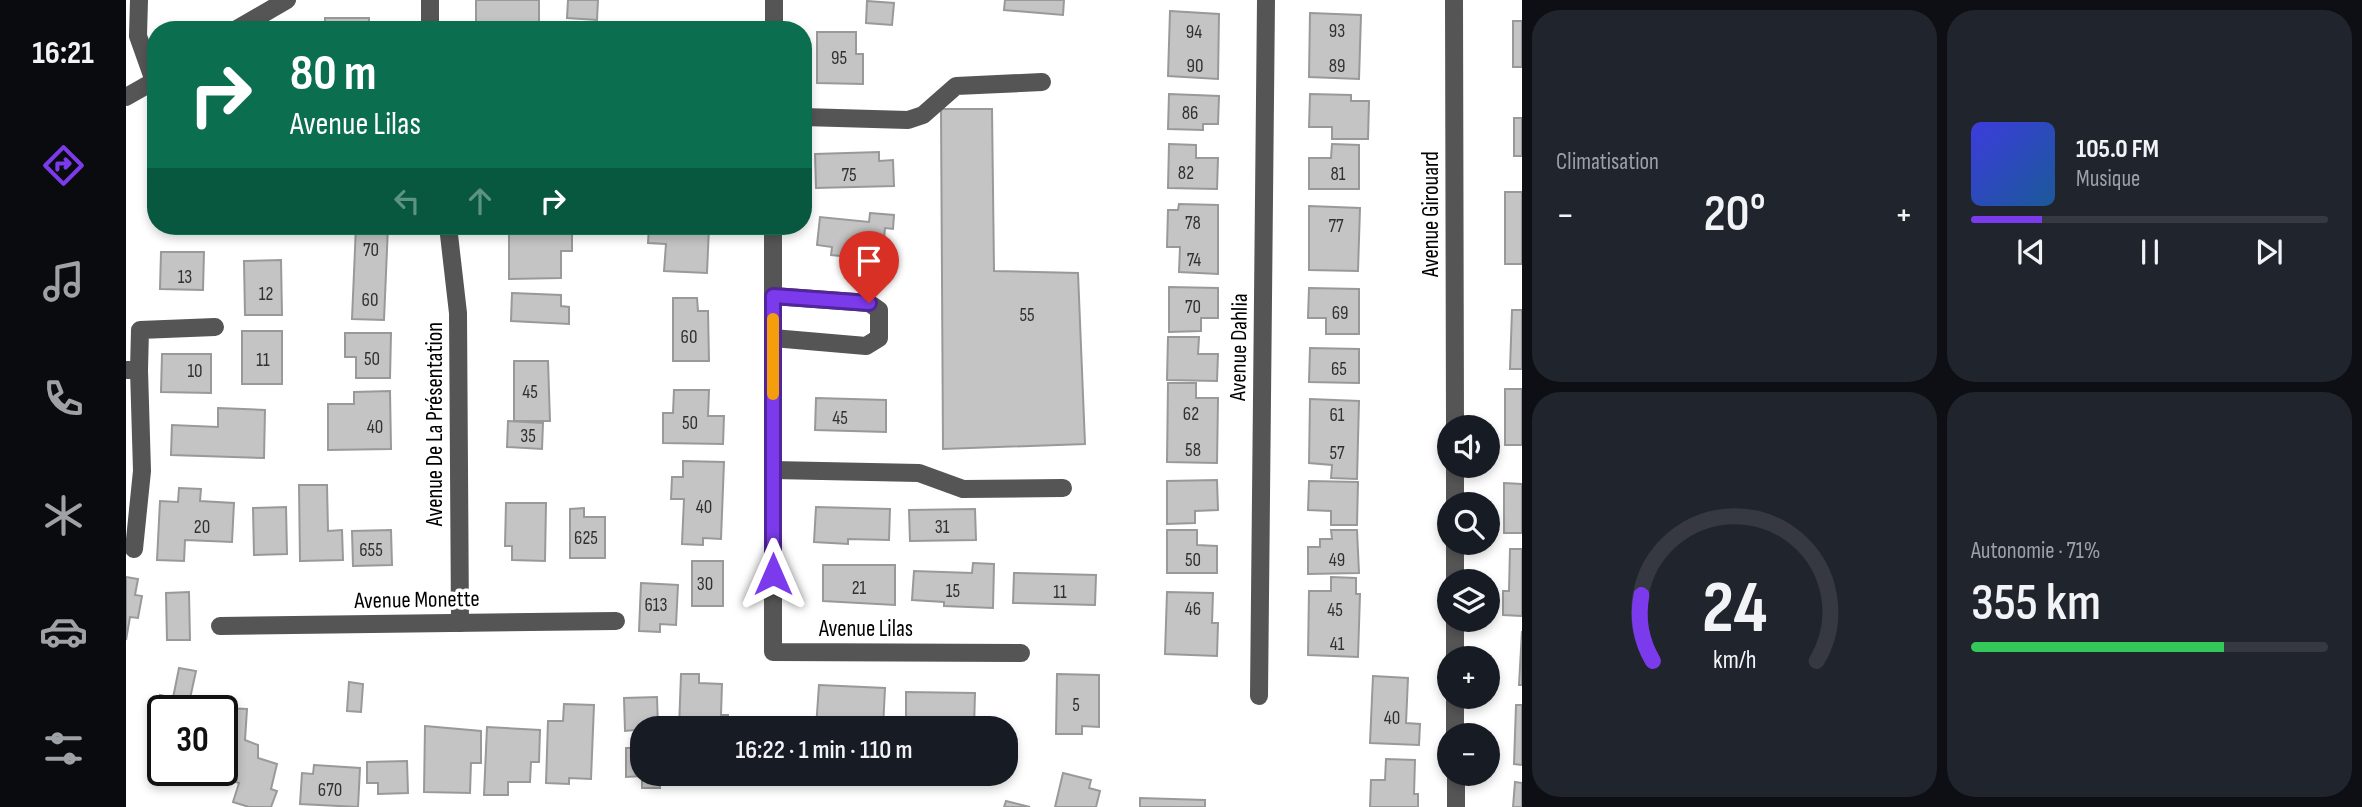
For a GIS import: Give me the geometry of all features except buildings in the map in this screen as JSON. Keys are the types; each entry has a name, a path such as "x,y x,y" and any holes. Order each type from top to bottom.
{"street":[{"path":"139,0 138,36 147,60"},
{"path":"251,21 287,0"},
{"path":"430,0 430,21"},
{"path":"774,0 774,21"},
{"name":"Avenue Dahlia","path":"1259,695 1266,0"},
{"name":"Avenue Girouard","path":"1454,0 1455,415"},
{"path":"812,117 908,120 923,115 956,86 1042,82"},
{"path":"126,97 147,85"},
{"name":"Avenue De La Présentation","path":"449,235 458,313 460,623"},
{"name":"Avenue Lilas","path":"773,235 773,652 1021,653"},
{"path":"773,296 869,303 879,310 879,338 866,346 773,338"},
{"path":"134,550 142,471 133,370 140,330 215,327"},
{"path":"773,470 919,473 963,489 1063,488"},
{"name":"Avenue Monette","path":"220,626 616,621"},
{"path":"1456,786 1456,807"}],"slow traffic":[{"path":"773,319 773,394"}],"route":[{"path":"773,574 773,296 869,303"}]}
